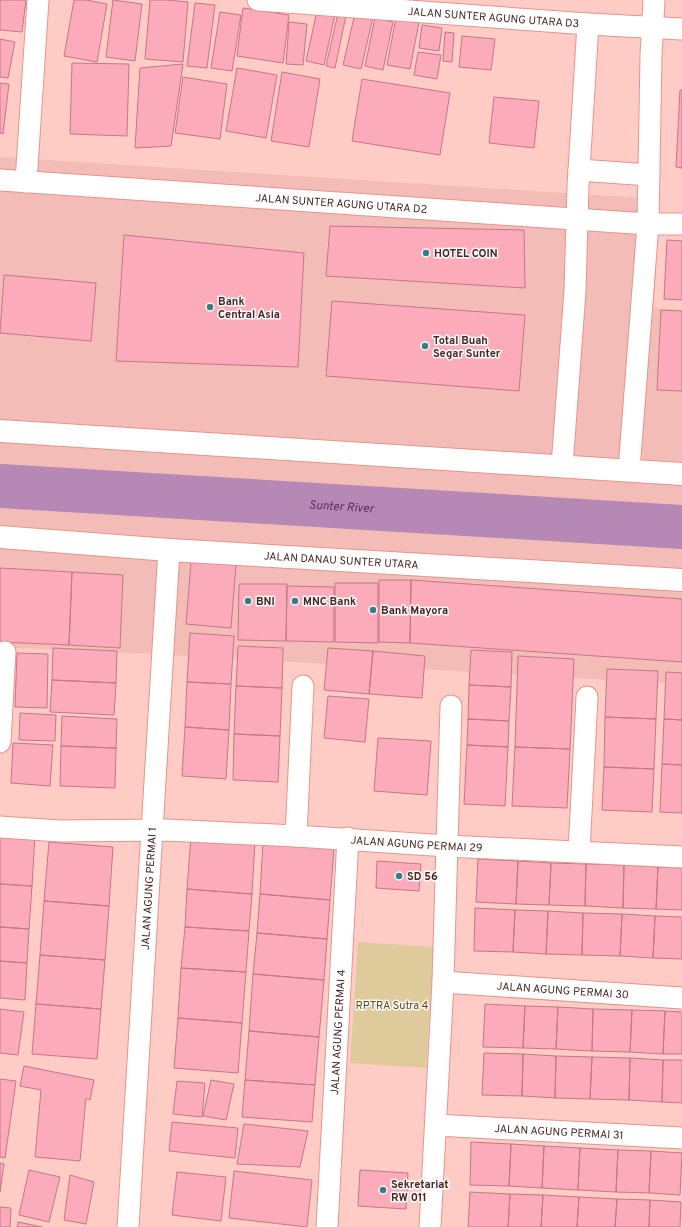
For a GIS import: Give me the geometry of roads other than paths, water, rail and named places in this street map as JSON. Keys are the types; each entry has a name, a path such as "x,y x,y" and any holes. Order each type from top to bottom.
{"main road":[{"path":"0,431 682,474"},
{"name":"JALAN DANAU SUNTER UTARA","path":"0,537 169,550 682,580"}],"street":[{"path":"26,182 38,0"},
{"name":"JALAN SUNTER AGUNG UTARA D3","path":"258,0 588,24 682,29"},
{"path":"629,470 648,224 652,28 654,0"},
{"path":"562,466 575,291 579,170 588,24"},
{"path":"579,170 649,175"},
{"name":"JALAN SUNTER AGUNG UTARA D2","path":"0,180 648,224 682,224"},
{"name":"JALAN AGUNG PERMAI 1","path":"128,1227 169,550"},
{"path":"0,742 5,652"},
{"path":"296,836 303,686"},
{"path":"579,852 587,697"},
{"path":"430,1227 443,982 451,706"},
{"name":"JALAN AGUNG PERMAI 29","path":"0,827 60,831 152,830 348,838 447,846 682,857"},
{"name":"JALAN AGUNG PERMAI 4","path":"327,1227 348,838"},
{"name":"JALAN AGUNG PERMAI 30","path":"443,982 682,998"},
{"name":"JALAN AGUNG PERMAI 31","path":"436,1125 682,1138"}],"waterway":[{"name":"Sunter River","path":"0,486 682,527"}],"place":[{"name":"HOTEL COIN","path":"426,253"},
{"name":"Bank Central Asia","path":"210,307"},
{"name":"Total Buah Segar Sunter","path":"425,346"},
{"name":"BNI","path":"248,601"},
{"name":"MNC Bank","path":"295,601"},
{"name":"Bank Mayora","path":"373,610"},
{"name":"SD 56","path":"399,876"},
{"name":"Sekretariat RW 011","path":"383,1190"}],"park label":[{"name":"RPTRA Sutra 4","path":"392,1005"}]}
